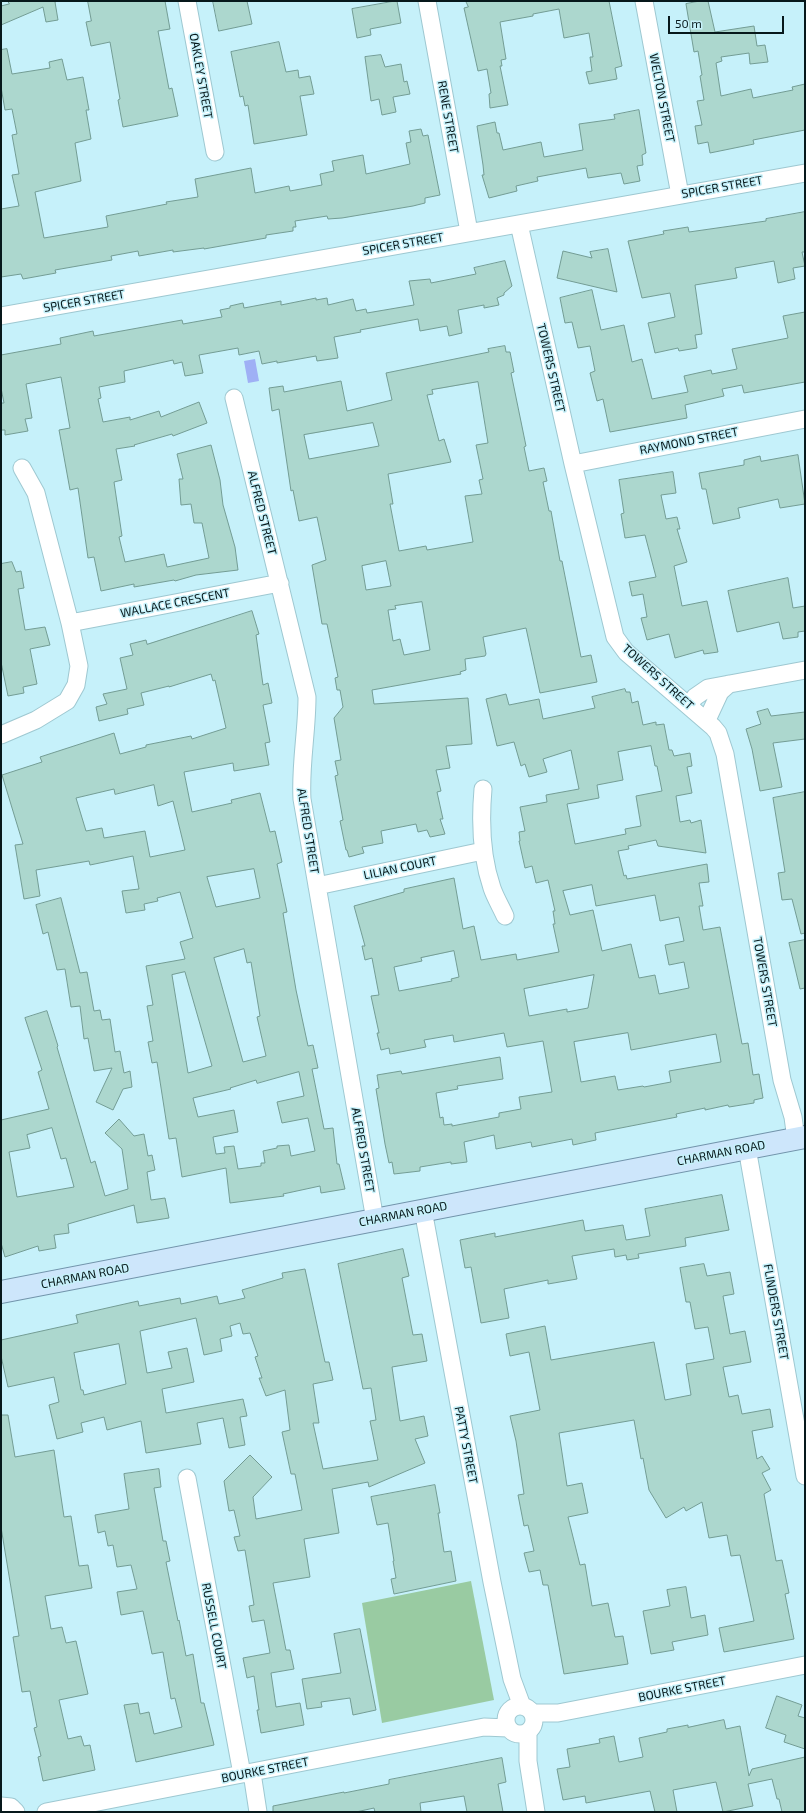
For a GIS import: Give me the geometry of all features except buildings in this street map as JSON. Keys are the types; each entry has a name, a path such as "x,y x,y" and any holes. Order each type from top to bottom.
{"main road":[{"name":"CHARMAN ROAD","path":"1,1292 796,1139"}],"street":[{"name":"OAKLEY STREET","path":"187,1 215,152"},
{"name":"RENE STREET","path":"427,1 469,232"},
{"name":"WELTON STREET","path":"644,1 680,195"},
{"name":"SPICER STREET","path":"1,316 805,173"},
{"name":"TOWERS STREET","path":"519,224 573,464 615,637 626,652 706,720 718,733 725,754 782,1080 793,1117 796,1139"},
{"name":"ALFRED STREET","path":"234,398 307,697 307,723 300,777 302,799 375,1220"},
{"name":"RAYMOND STREET","path":"573,464 805,419"},
{"path":"1,736 36,720 67,701 76,685 78,666 70,623 36,493 22,468"},
{"name":"WALLACE CRESCENT","path":"70,623 280,583"},
{"path":"689,705 703,691 729,684 805,670"},
{"path":"706,720 720,692 729,684"},
{"path":"483,790 480,816 483,851 492,889 505,916"},
{"name":"LILIAN COURT","path":"317,886 483,851"},
{"name":"FLINDERS STREET","path":"746,1148 805,1476"},
{"name":"PATTY STREET","path":"423,1210 471,1469 528,1762 536,1812"},
{"name":"RUSSELL COURT","path":"187,1478 247,1773 258,1812"},
{"name":"BOURKE STREET","path":"46,1812 805,1665"}],"green space":[{"path":"471,1581 494,1700 382,1723 362,1603"}],"water":[{"path":"255,359 259,381 248,383 244,361"}]}
